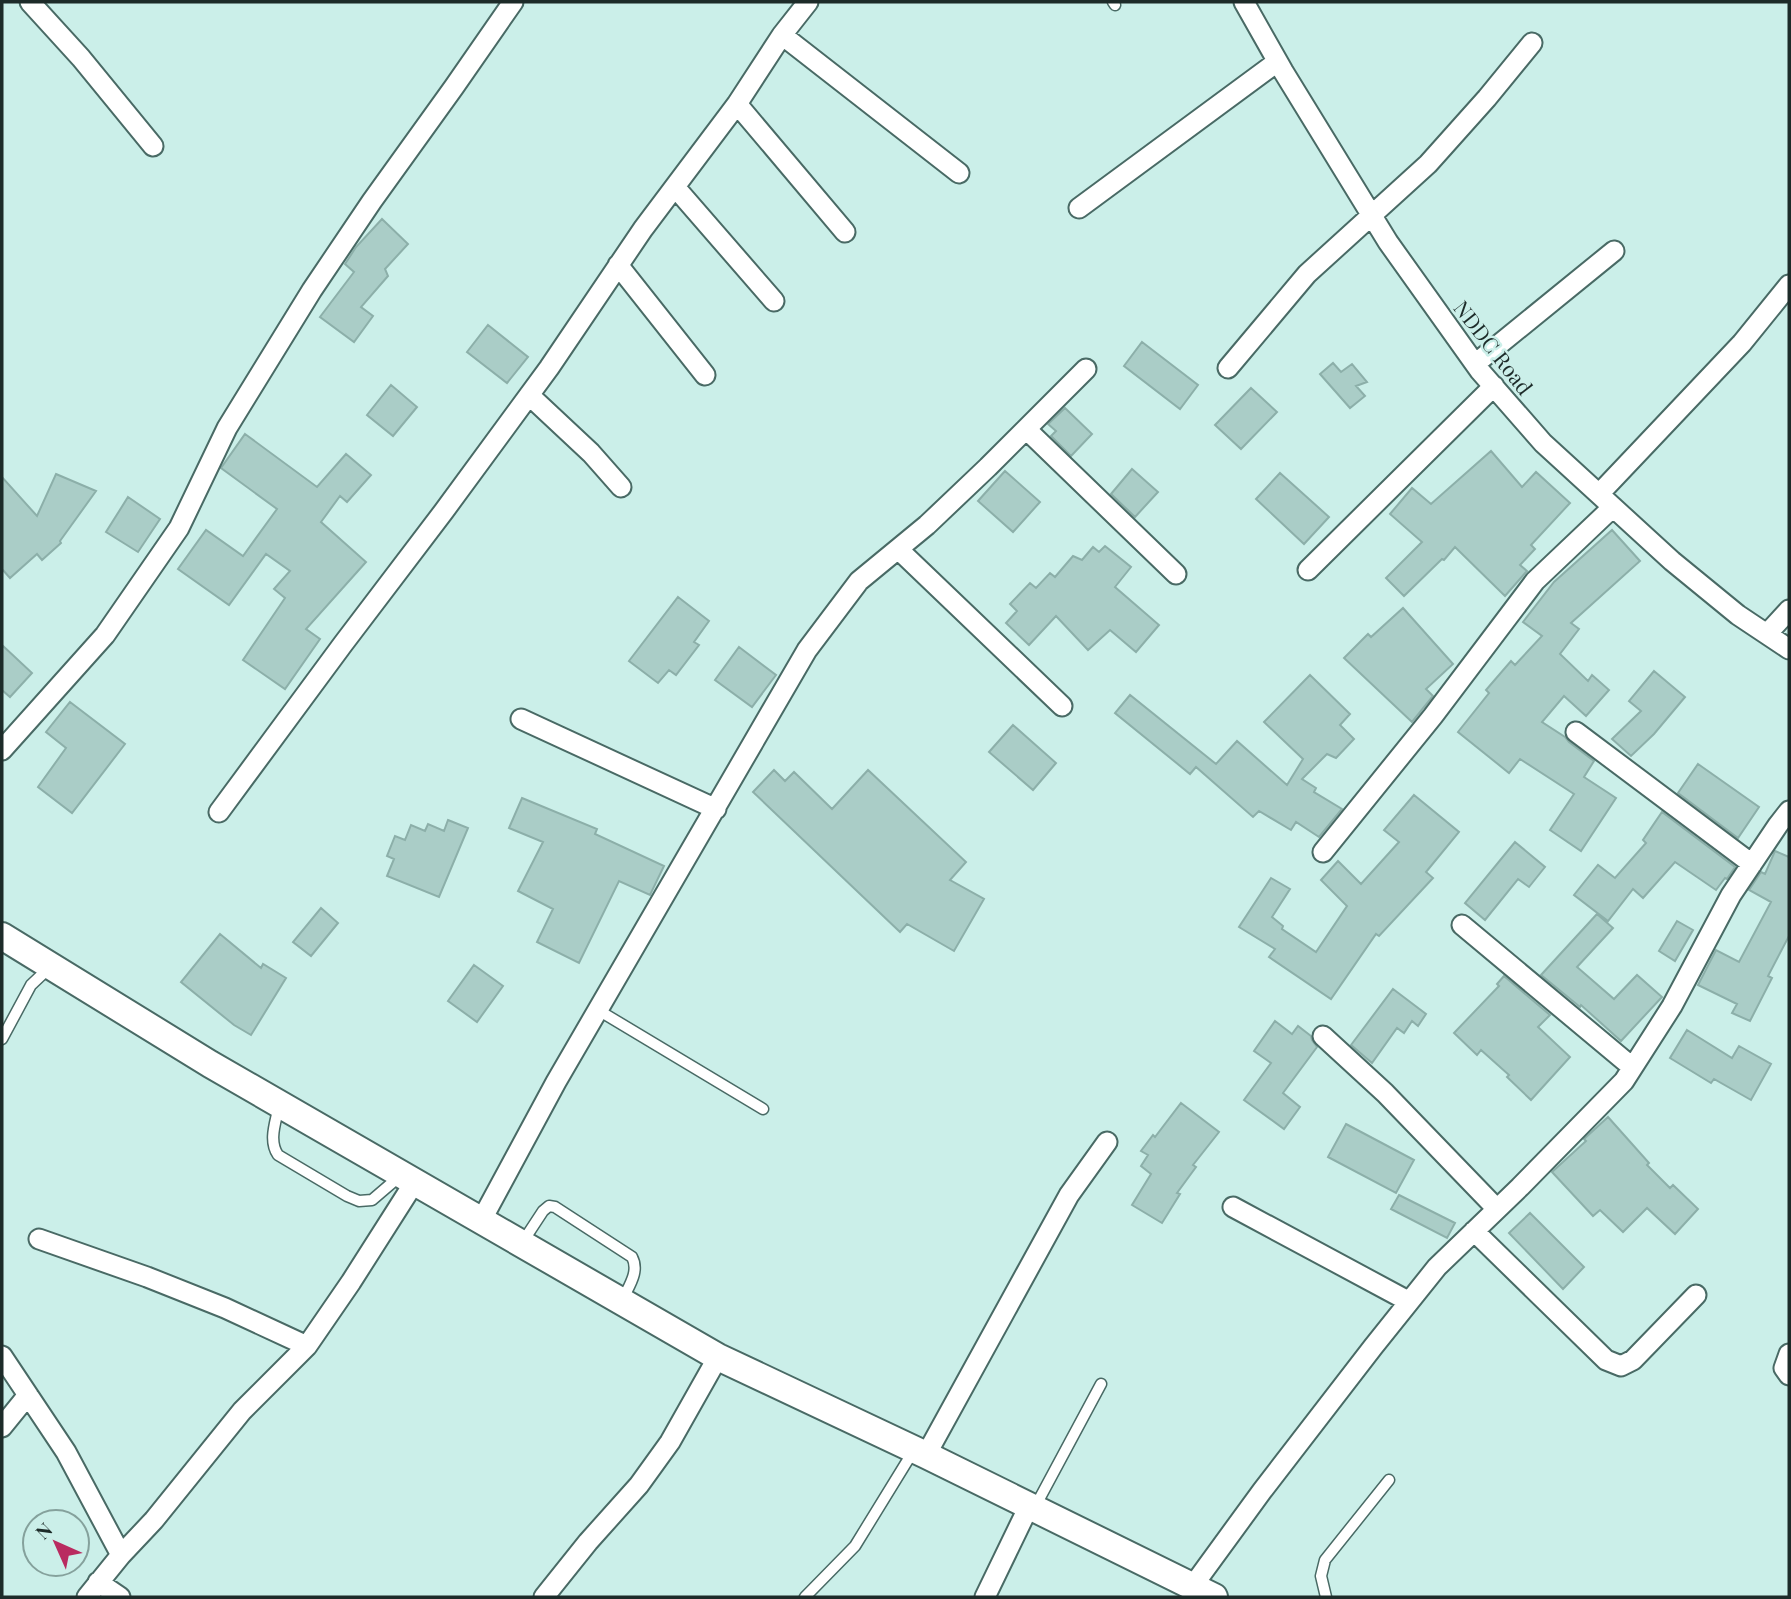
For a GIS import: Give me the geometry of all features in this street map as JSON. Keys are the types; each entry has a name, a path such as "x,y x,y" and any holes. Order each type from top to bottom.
{"street":[{"path":"30,2 82,58 153,146"},
{"path":"2,750 105,635 179,528 228,428 312,290 513,2"},
{"path":"219,813 529,395 618,265 737,104 782,35 808,2"},
{"name":"NDDC Road","path":"1244,2 1277,62 1388,242 1475,364 1543,443 1672,561 1738,615 1789,649"},
{"path":"782,35 959,173"},
{"path":"1228,368 1307,274 1428,164 1532,43"},
{"path":"1079,208 1277,62"},
{"path":"737,104 845,232"},
{"path":"675,187 774,301"},
{"path":"1475,364 1614,251"},
{"path":"618,265 705,375"},
{"path":"1324,852 1433,716 1535,580 1742,343 1789,285"},
{"path":"481,1221 556,1082 807,650 859,581 947,506 1086,369"},
{"path":"1308,570 1494,386"},
{"path":"529,395 592,453 621,487"},
{"path":"1026,429 1176,574"},
{"path":"898,549 1062,706"},
{"path":"1767,635 1789,610"},
{"path":"521,719 716,809"},
{"path":"1576,732 1752,864"},
{"path":"2,936 210,1064 718,1357 921,1452 1203,1592 1262,1491 1408,1301 1437,1267 1623,1080 1672,1006 1731,895 1789,811"},
{"path":"1462,925 1632,1068"},
{"path":"1323,1036 1385,1093 1497,1209"},
{"path":"921,1452 1069,1195 1107,1142"},
{"path":"120,1597 93,1589 154,1520 242,1410 307,1346 351,1282 408,1179"},
{"path":"1233,1207 1408,1301"},
{"path":"1474,1231 1606,1360 1621,1366 1633,1360 1696,1296"},
{"path":"39,1239 225,1308 307,1346"},
{"path":"1789,1354 1784,1368 1789,1375"},
{"path":"2,1356 66,1452 121,1555"},
{"path":"544,1597 639,1485 670,1442 718,1357"},
{"path":"2,1427 28,1395"},
{"path":"985,1597 1032,1507"}],"lane":[{"path":"2,1039 31,985 50,966"},
{"path":"598,1010 763,1109"},
{"path":"280,1105 273,1134 273,1146 278,1155 347,1196 359,1201 372,1200 408,1179"},
{"path":"521,1244 542,1212 550,1206 555,1207 632,1257 636,1270 622,1302"},
{"path":"1032,1507 1101,1384"},
{"path":"805,1597 855,1546 921,1452"},
{"path":"1326,1597 1321,1576 1325,1560 1389,1480"}],"building":[{"path":"382,219 408,244 385,269 388,276 361,307 373,316 354,342 320,317 354,272 345,264 356,247"},
{"path":"488,325 528,357 507,383 467,352"},
{"path":"1142,342 1198,385 1180,409 1124,366"},
{"path":"1333,363 1341,372 1352,364 1367,382 1356,386 1365,396 1350,408 1320,374"},
{"path":"391,385 417,407 393,436 367,415"},
{"path":"1251,388 1277,412 1241,449 1215,425"},
{"path":"1065,408 1092,434 1071,456 1051,436 1056,431 1048,424"},
{"path":"245,434 317,487 346,454 371,475 347,502 340,496 321,522 366,562 306,629 320,639 285,689 243,660 285,598 274,589 290,571 266,554 229,605 178,569 206,530 243,556 277,509 221,468"},
{"path":"1491,451 1522,487 1536,472 1570,503 1531,545 1535,549 1520,565 1527,571 1505,596 1455,547 1404,596 1386,578 1422,542 1390,514 1412,488 1431,504"},
{"path":"1132,469 1158,492 1135,517 1111,494"},
{"path":"1005,471 1040,502 1013,532 978,501"},
{"path":"1280,473 1329,517 1304,544 1256,499"},
{"path":"56,474 96,491 61,543 42,560 37,554 10,578 2,569 2,477 37,516"},
{"path":"128,497 160,519 138,552 106,532"},
{"path":"1612,530 1640,561 1571,623 1579,629 1560,654 1588,681 1592,675 1609,690 1586,716 1564,696 1542,722 1594,761 1584,777 1616,798 1581,851 1550,830 1574,794 1520,759 1509,773 1458,732 1489,693 1486,690 1511,661 1515,665 1542,636 1523,622 1554,582"},
{"path":"1105,546 1131,567 1115,587 1159,625 1136,652 1110,630 1088,650 1056,616 1029,645 1006,623 1017,611 1010,604 1030,583 1036,588 1050,573 1055,577 1073,556 1082,560 1093,547 1099,552"},
{"path":"678,597 709,621 694,642 699,645 676,675 669,670 658,683 629,661"},
{"path":"1403,608 1453,664 1426,689 1433,696 1412,722 1344,658 1368,634 1371,637"},
{"path":"2,645 32,673 10,697 2,690"},
{"path":"739,647 776,675 752,707 715,680"},
{"path":"1654,671 1685,697 1654,734 1631,756 1612,739 1641,711 1629,701"},
{"path":"1310,675 1350,714 1340,725 1354,739 1336,758 1327,754 1302,779 1316,788 1314,792 1342,809 1319,837 1296,822 1291,830 1259,811 1253,817 1196,767 1190,774 1115,713 1130,695 1216,764 1237,741 1287,785 1303,759 1264,722"},
{"path":"70,702 125,744 72,813 38,787 66,748 46,732"},
{"path":"1013,725 1056,763 1033,790 989,752"},
{"path":"1698,764 1759,807 1738,838 1678,793"},
{"path":"774,770 785,781 794,772 832,809 868,770 966,862 950,880 984,899 954,951 907,924 900,932 753,792"},
{"path":"1414,795 1459,832 1426,872 1433,878 1379,936 1376,934 1331,999 1269,957 1275,949 1239,927 1271,878 1290,889 1272,917 1283,926 1282,929 1316,952 1347,906 1321,880 1338,861 1361,884 1399,842 1384,830"},
{"path":"522,798 597,829 595,834 664,866 650,895 619,881 579,963 537,942 553,909 518,891 543,842 509,828"},
{"path":"1662,812 1735,867 1716,890 1675,862 1643,898 1633,889 1608,921 1574,895 1598,865 1615,878 1646,843 1643,840"},
{"path":"448,820 468,828 439,897 387,876 394,859 387,856 395,836 405,840 411,825 425,831 428,824 444,831"},
{"path":"1515,842 1545,867 1529,887 1518,879 1485,920 1465,903"},
{"path":"1775,851 1789,857 1789,936 1768,976 1772,978 1750,1021 1732,1013 1737,1004 1698,985 1716,950 1739,962 1771,902 1749,890 1761,872 1765,874"},
{"path":"321,908 338,923 311,956 293,942"},
{"path":"1597,914 1613,928 1577,967 1614,999 1637,975 1662,997 1621,1041 1581,1005 1580,1007 1541,975"},
{"path":"1677,921 1693,930 1675,961 1659,951"},
{"path":"220,934 261,968 263,964 286,978 251,1035 234,1025 181,982"},
{"path":"474,965 503,986 477,1022 448,1001"},
{"path":"1504,976 1550,1015 1538,1027 1570,1057 1531,1100 1507,1077 1509,1075 1481,1050 1477,1055 1454,1033 1499,986 1497,984"},
{"path":"1393,989 1426,1014 1418,1026 1412,1021 1404,1033 1397,1028 1372,1063 1351,1045"},
{"path":"1275,1021 1292,1034 1298,1026 1311,1036 1317,1047 1283,1093 1300,1107 1284,1129 1244,1100 1271,1063 1254,1051"},
{"path":"1687,1030 1732,1058 1739,1046 1771,1064 1751,1100 1714,1079 1711,1083 1670,1058"},
{"path":"1181,1103 1219,1132 1193,1165 1196,1167 1177,1193 1180,1194 1162,1223 1132,1205 1151,1174 1141,1166 1148,1155 1141,1151"},
{"path":"1608,1117 1649,1163 1647,1165 1670,1188 1673,1185 1698,1209 1675,1234 1647,1208 1623,1232 1600,1210 1593,1216 1552,1172"},
{"path":"1346,1124 1414,1160 1396,1193 1328,1157"},
{"path":"1399,1195 1455,1223 1447,1238 1391,1209"},
{"path":"1530,1213 1584,1267 1563,1289 1509,1233"}]}
